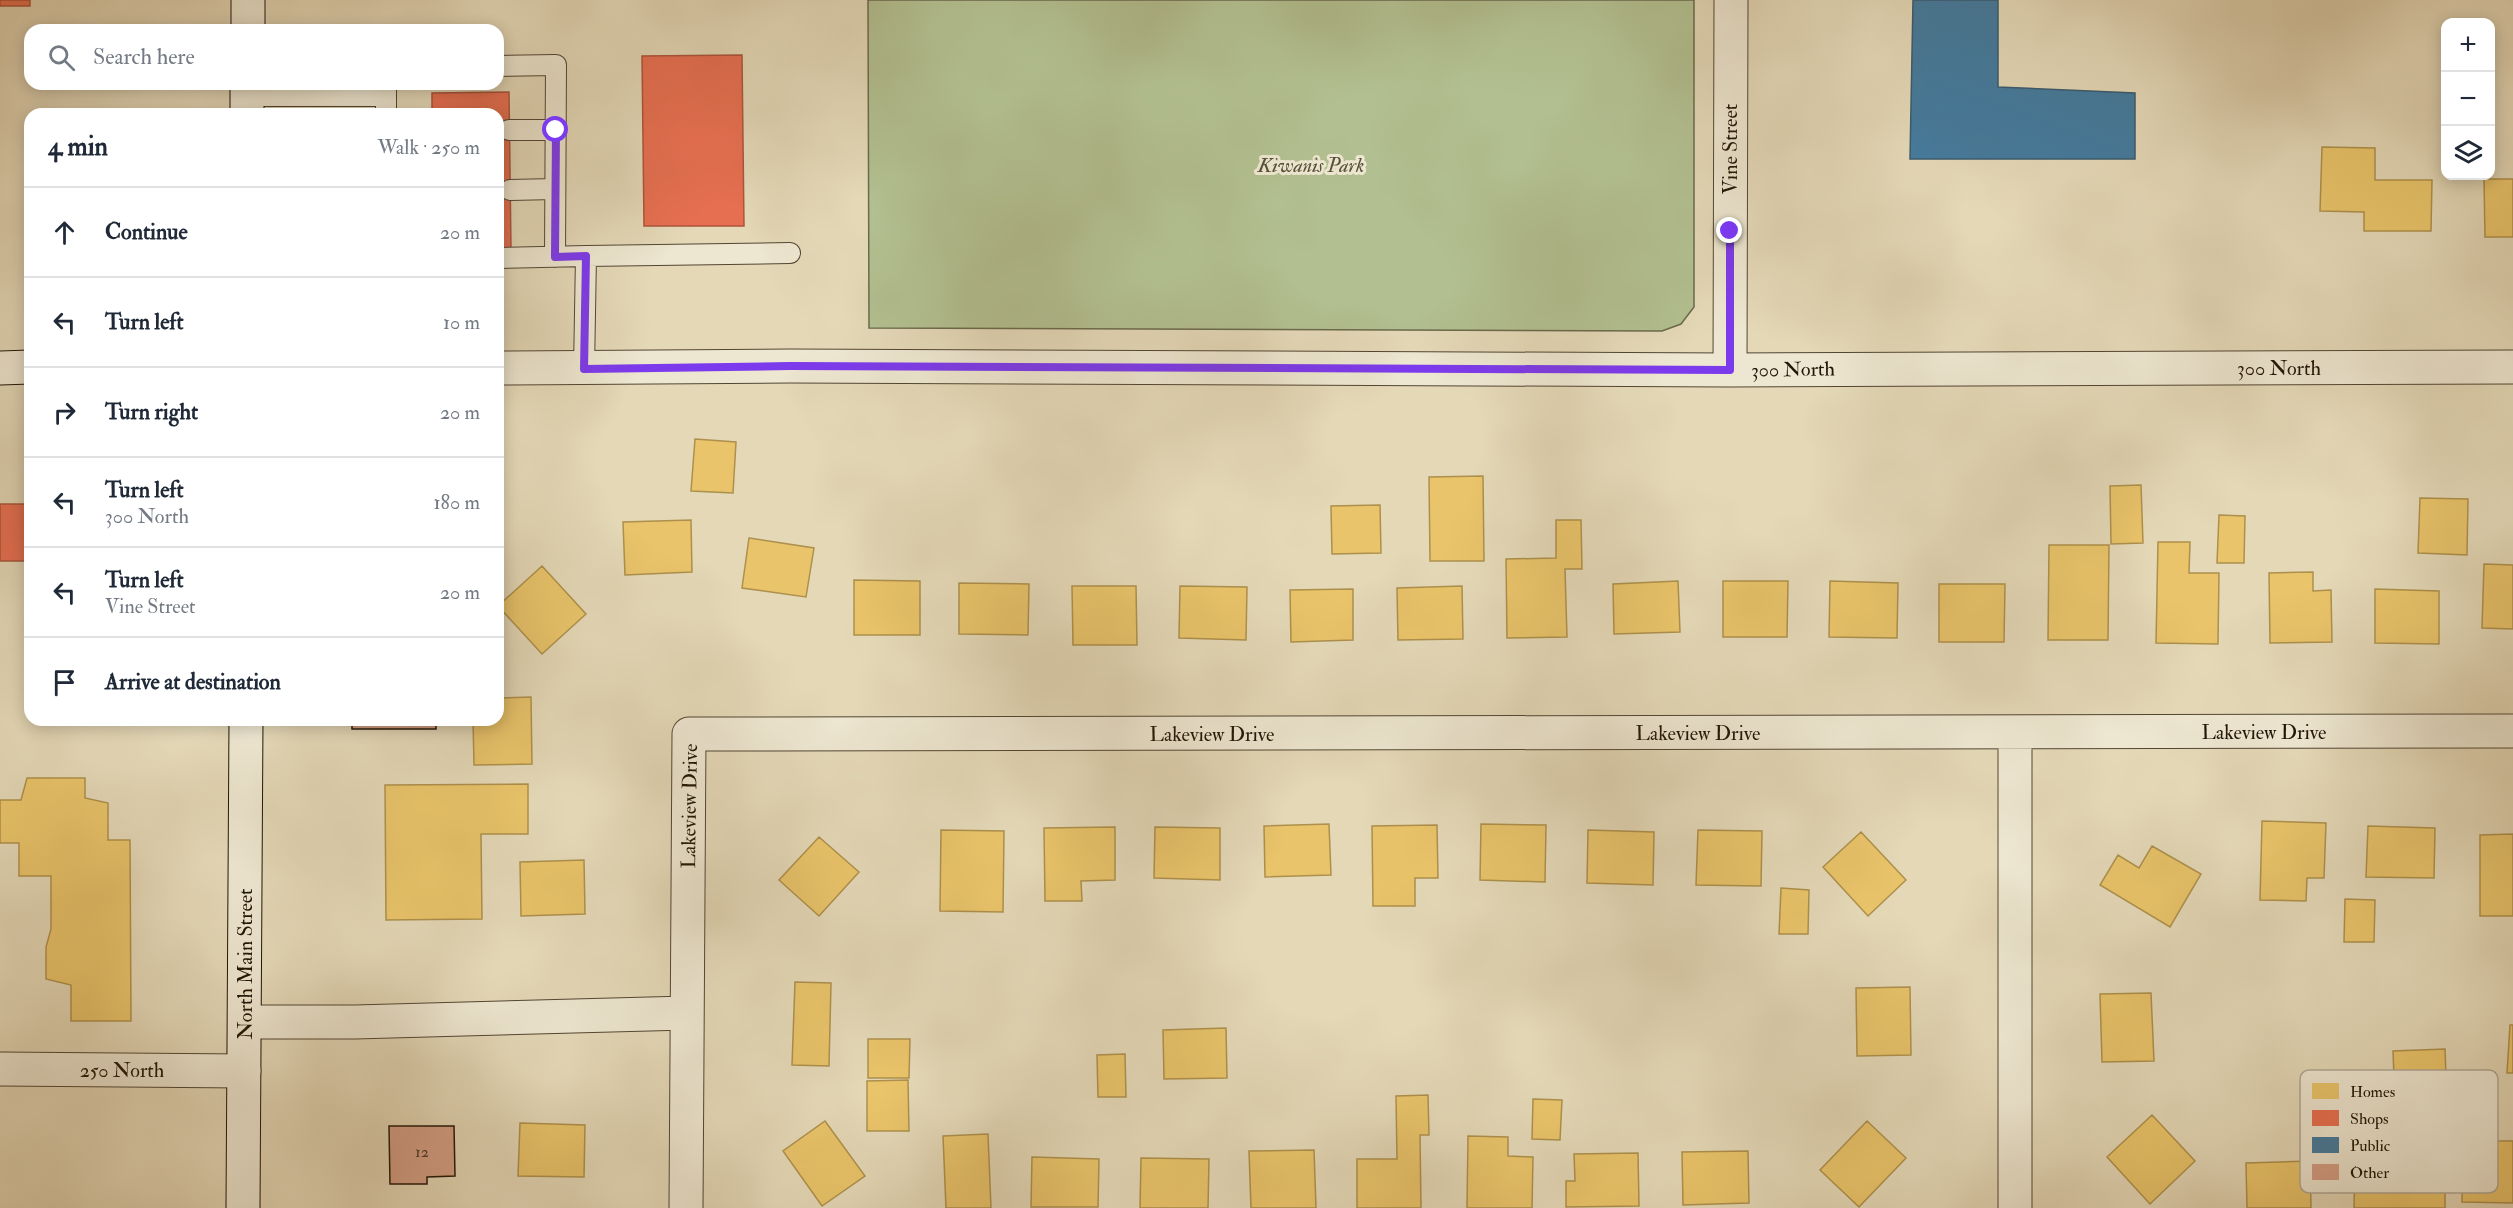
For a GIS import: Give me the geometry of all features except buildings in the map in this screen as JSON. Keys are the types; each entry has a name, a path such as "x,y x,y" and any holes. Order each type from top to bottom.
{"street":[{"path":"248,0 248,24"},
{"name":"Vine Street","path":"1730,370 1731,0"},
{"name":"300 North","path":"504,368 802,366 1730,370 2513,367"},
{"path":"0,368 24,367"},
{"name":"North Main Street","path":"243,1208 246,726"},
{"path":"2015,732 2015,1208"},
{"name":"Lakeview Drive","path":"686,1208 689,735 2513,732"},
{"path":"244,1022 355,1022 687,1013"},
{"name":"250 North","path":"0,1070 244,1071"}],"lane":[{"path":"504,66 556,65 555,257"},
{"path":"247,98 386,98"},
{"path":"509,130 556,130"},
{"path":"510,190 555,189"},
{"path":"504,258 790,253"},
{"path":"584,369 586,256"}],"green space":[{"name":"Kiwanis Park","path":"868,0 1694,0 1694,307 1681,324 1662,331 869,328"}],"route":[{"path":"556,130 555,257 586,256 584,369 790,366 1730,370 1730,231"}]}
